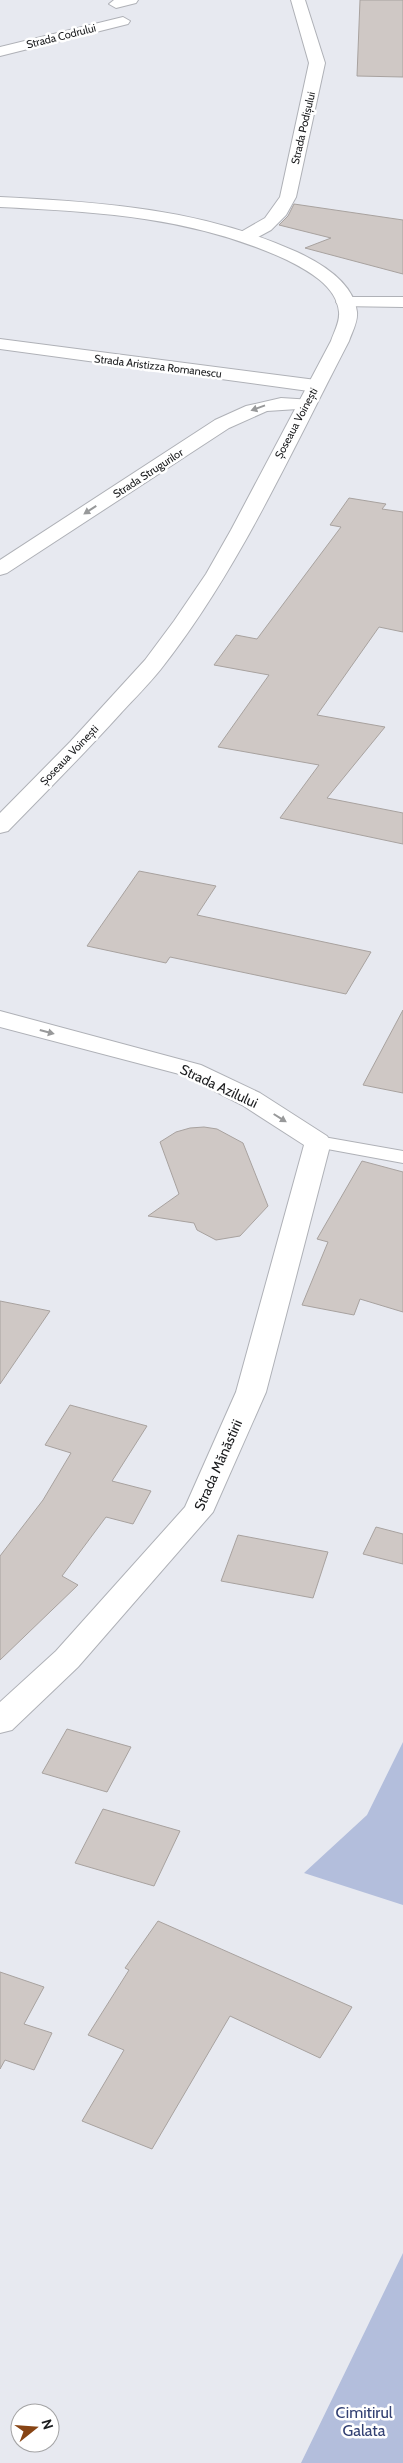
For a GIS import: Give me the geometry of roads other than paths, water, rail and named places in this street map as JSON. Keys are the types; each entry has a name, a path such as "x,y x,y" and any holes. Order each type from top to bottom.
{"street":[{"path":"116,4 131,0"},
{"name":"Strada Podișului","path":"244,237 260,231 279,215 288,197 317,63 298,0"},
{"name":"Strada Codrului","path":"0,52 123,21"},
{"path":"0,202 142,212 204,224 270,246 315,268 331,282 345,302 403,302"},
{"name":"Șoseaua Voinești","path":"0,826 78,747 153,665 220,567 340,341 347,320 345,302"},
{"name":"Strada Aristizza Romanescu","path":"0,344 316,386"},
{"name":"Strada Strugurilor","path":"0,569 222,424 259,406 281,402 306,404"},
{"name":"Strada Azilului","path":"0,1019 192,1070 251,1099 318,1142"},
{"name":"Strada Mănăstirii","path":"0,1721 67,1660 198,1512 251,1392 318,1142"}],"lane":[{"name":"Strada Azilului","path":"318,1142 403,1157"}],"park label":[{"name":"Cimitirul Galata","path":"364,2421"}]}
